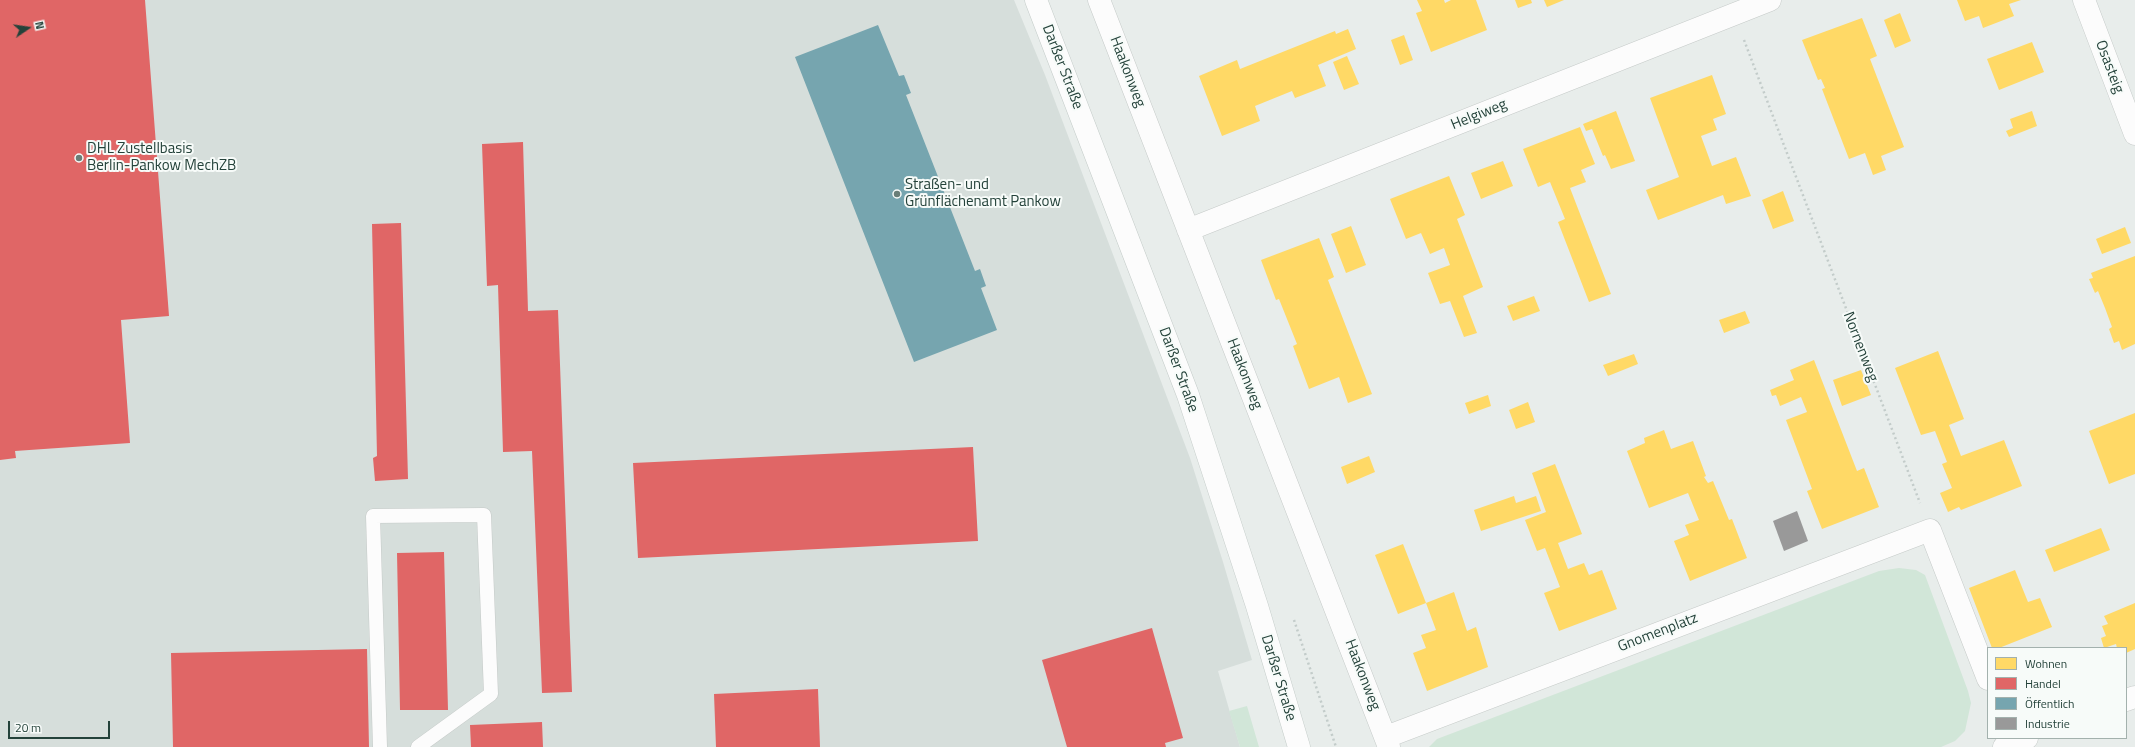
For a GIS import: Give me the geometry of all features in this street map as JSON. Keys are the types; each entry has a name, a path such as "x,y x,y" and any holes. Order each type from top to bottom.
{"street":[{"name":"Darßer Straße","path":"1036,0 1188,395 1257,606 1299,747"},
{"name":"Haakonweg","path":"1099,0 1387,742"},
{"name":"Helgiweg","path":"1188,230 1770,0"},
{"name":"Osasteig","path":"2084,0 2135,134"},
{"path":"1930,530 1987,676"},
{"name":"Gnomenplatz","path":"1387,742 1930,530"}],"lane":[{"path":"380,747 373,516 484,515 491,694 418,747"}],"path":[{"name":"Nornenweg","path":"1734,14 1930,530"}],"shaded area":[{"path":"0,0 1014,0 1045,75 1190,458 1223,562 1252,660 1218,671 1240,747 0,747"}],"green space":[{"path":"1899,568 1916,570 1925,575 1968,691 1971,703 1965,731 1955,741 1941,747 1429,747 1437,739 1879,571"},
{"path":"1247,706 1259,747 1240,747 1229,711"}],"building: Wohnen":[{"path":"1417,0 1444,0 1445,3 1451,0 1476,0 1487,30 1431,52 1416,13 1422,11"},
{"path":"1515,0 1531,0 1532,3 1518,8"},
{"path":"1544,0 1564,0 1547,7"},
{"path":"1957,0 2021,0 2009,4 2014,16 1983,28 1979,16 1965,21"},
{"path":"1900,13 1911,41 1895,48 1884,20"},
{"path":"1862,18 1877,56 1870,59 1904,147 1881,156 1886,170 1873,175 1865,153 1849,159 1822,89 1825,88 1821,79 1818,80 1802,40"},
{"path":"1348,29 1356,49 1318,65 1326,86 1295,98 1292,91 1255,106 1260,121 1222,136 1199,76 1237,60 1240,69 1335,31 1336,34"},
{"path":"1404,35 1413,60 1400,65 1391,40"},
{"path":"2032,42 2044,72 1999,90 1987,59"},
{"path":"1347,56 1359,84 1344,90 1333,62"},
{"path":"1712,75 1726,114 1713,119 1717,130 1701,136 1712,166 1736,157 1751,196 1726,204 1723,195 1658,220 1646,190 1679,177 1650,98"},
{"path":"1616,111 1635,161 1611,169 1605,155 1603,156 1592,129 1586,131 1583,124"},
{"path":"2032,111 2037,126 2009,137 2006,131 2013,128 2010,119"},
{"path":"1580,127 1595,164 1581,170 1586,182 1570,188 1611,294 1589,302 1558,222 1565,219 1550,182 1538,187 1523,149"},
{"path":"1503,161 1513,186 1481,199 1471,173"},
{"path":"1449,176 1465,215 1457,219 1483,287 1463,296 1477,333 1464,337 1450,301 1440,304 1428,273 1450,265 1444,248 1430,254 1421,233 1406,239 1390,199"},
{"path":"1783,191 1794,221 1773,229 1762,200"},
{"path":"1351,226 1366,265 1346,273 1331,234"},
{"path":"2125,227 2131,243 2102,254 2096,239"},
{"path":"1319,238 1334,277 1328,280 1372,394 1348,403 1339,377 1309,389 1293,346 1297,344 1279,299 1276,300 1261,260"},
{"path":"2135,256 2135,344 2122,350 2119,341 2114,343 2109,329 2112,327 2105,308 2098,291 2095,293 2089,279 2093,278 2091,273"},
{"path":"1534,296 1540,311 1513,321 1507,306"},
{"path":"1745,311 1750,323 1724,333 1719,320"},
{"path":"1938,351 1964,419 1949,425 1961,456 2004,440 2022,486 1961,510 1959,507 1948,512 1940,493 1952,488 1942,464 1947,462 1935,431 1921,435 1895,368"},
{"path":"1634,354 1638,364 1608,376 1603,365"},
{"path":"1814,360 1857,471 1864,468 1879,507 1822,529 1807,491 1812,489 1786,420 1807,412 1801,397 1780,406 1776,395 1772,396 1770,390 1794,380 1790,370"},
{"path":"1861,370 1871,395 1842,406 1833,380"},
{"path":"1488,395 1491,406 1469,414 1465,403"},
{"path":"1528,402 1535,422 1516,429 1509,410"},
{"path":"2135,413 2135,474 2109,484 2089,431"},
{"path":"1664,430 1671,449 1693,441 1706,476 1704,477 1708,483 1713,481 1729,520 1732,519 1747,558 1690,581 1674,541 1689,535 1685,525 1699,520 1688,493 1649,508 1627,451 1645,443 1644,438"},
{"path":"1369,456 1375,472 1347,484 1341,467"},
{"path":"1555,464 1582,534 1558,543 1568,569 1584,563 1589,575 1602,570 1617,609 1559,631 1544,593 1560,587 1545,548 1537,551 1525,520 1546,512 1532,473"},
{"path":"1514,496 1516,503 1536,496 1541,511 1481,531 1474,510"},
{"path":"2101,528 2110,550 2054,572 2045,550"},
{"path":"1403,544 1426,603 1398,614 1375,555"},
{"path":"2015,570 2028,602 2040,598 2052,627 2002,647 1992,647 1969,588"},
{"path":"1454,592 1467,631 1476,627 1488,667 1427,691 1413,653 1426,648 1421,635 1436,630 1426,603"},
{"path":"2135,603 2135,649 2127,653 2127,647 2117,647 2116,644 2104,647 2101,638 2106,636 2102,626 2108,624 2104,616"}],"building: Handel":[{"name":"DHL Zustellbasis Berlin-Pankow MechZB","path":"0,0 145,0 169,316 121,320 130,443 15,451 16,458 0,460"},
{"path":"523,142 528,311 558,310 572,692 542,693 532,451 503,452 498,285 487,286 482,144"},
{"path":"401,223 408,479 375,481 373,458 377,456 372,224"},
{"path":"973,447 978,541 638,558 633,463"},
{"path":"444,552 448,710 400,710 397,553"},
{"path":"1152,628 1183,738 1165,743 1166,747 1067,747 1042,660"},
{"path":"367,649 369,747 173,747 171,653"},
{"path":"818,689 820,747 716,747 714,694"},
{"path":"542,722 543,747 471,747 470,725"}],"building: Öffentlich":[{"path":"878,25 899,76 904,75 911,93 906,95 975,271 980,269 986,286 981,288 997,330 914,362 795,57"}],"building: Industrie":[{"path":"1797,511 1808,541 1784,551 1773,521"}],"place":[{"name":"DHL Zustellbasis Berlin-Pankow MechZB","path":"79,158"},
{"name":"Straßen- und Grünflächenamt Pankow","path":"897,194"}]}
